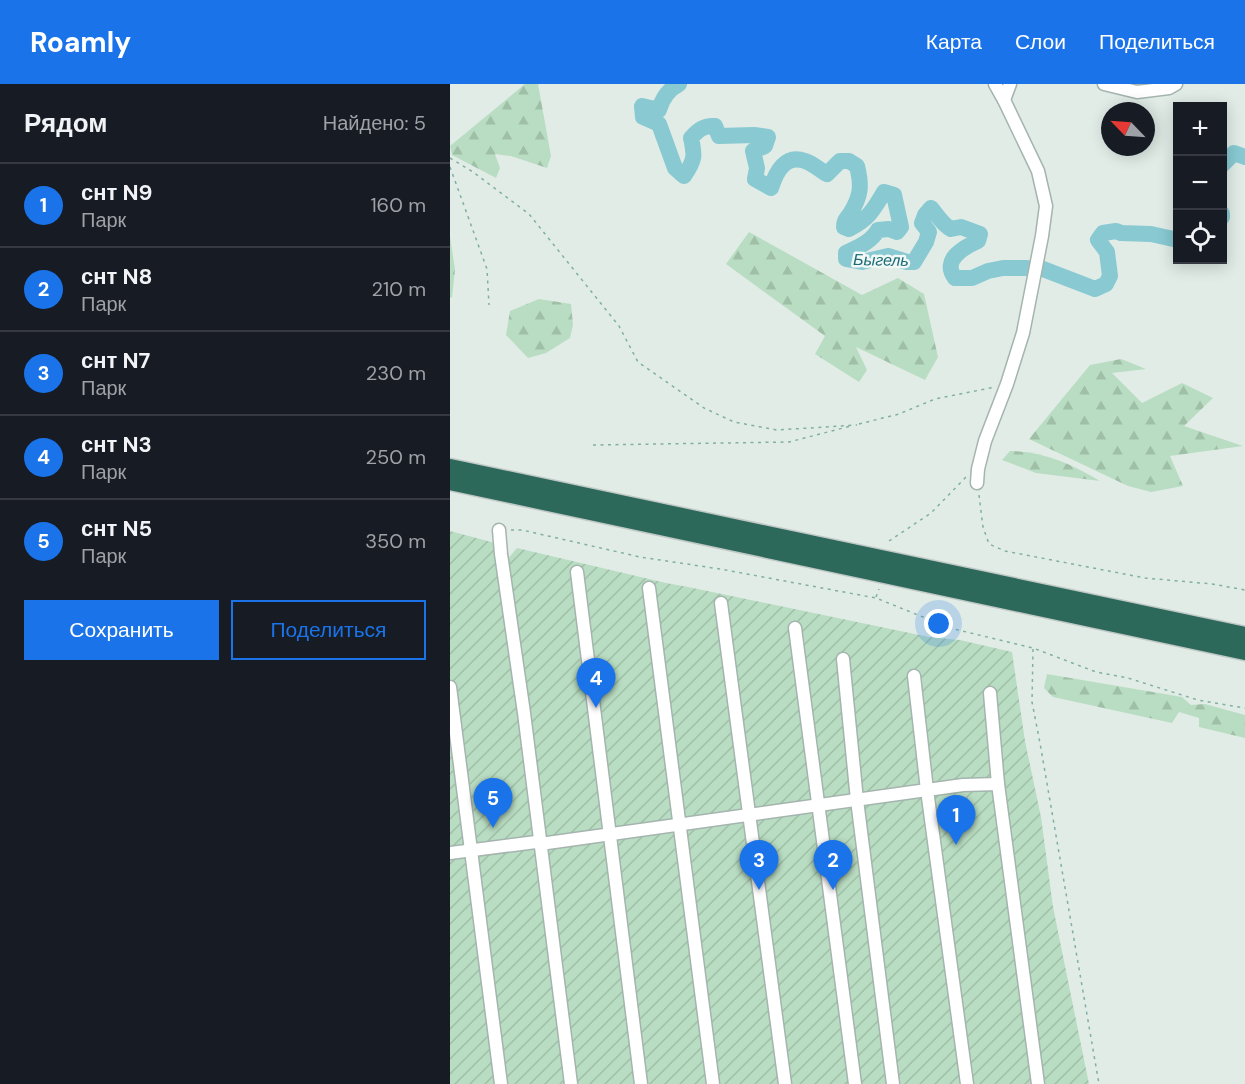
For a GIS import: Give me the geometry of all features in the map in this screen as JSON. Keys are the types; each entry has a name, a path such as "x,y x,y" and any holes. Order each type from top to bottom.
{"highway":[{"path":"450,468 1245,636"},
{"path":"450,481 1245,651"}],"street":[{"path":"977,483 985,441 1007,384 1023,333 1046,206 1038,171 995,84"},
{"path":"1004,100 1010,84"},
{"path":"1104,84 1137,93 1169,88 1176,84"},
{"path":"499,530 524,713 566,1084"},
{"path":"493,545 522,729 571,1084"},
{"path":"577,572 641,1084"},
{"path":"649,588 712,1084"},
{"path":"721,603 785,1084"},
{"path":"795,628 855,1084"},
{"path":"843,659 857,800 893,1084"},
{"path":"914,676 967,1084"},
{"path":"450,687 501,1084"},
{"path":"990,693 998,784 1038,1084"},
{"path":"450,853 610,834 963,785 998,784"}],"path":[{"path":"450,158 473,172 529,214 619,326 638,362 704,408 735,422 777,430 857,425"},
{"path":"450,167 487,268 489,305"},
{"path":"593,445 789,442 899,414 935,399 1007,384"},
{"path":"889,541 931,513 970,473 978,469"},
{"path":"977,483 983,527 989,544 1005,551 1145,578 1212,584 1245,590"},
{"path":"499,530 522,530 640,557 720,569 876,598 950,628 1033,648 1096,672 1128,678 1198,700 1245,708"},
{"path":"876,598 879,589"},
{"path":"1033,648 1032,702 1099,1084"}],"green space":[{"path":"525,84 538,84 551,156 547,168 511,156 495,154 500,168 496,178 452,155 450,146"},
{"path":"749,232 862,295 898,278 924,294 938,357 925,380 856,347 867,370 859,382 815,354 825,336 726,264"},
{"path":"450,236 455,270 450,298"},
{"path":"539,299 571,304 573,325 570,338 546,353 528,358 506,335 510,311"},
{"path":"1121,359 1146,369 1112,373 1142,403 1182,383 1213,398 1184,426 1243,446 1170,456 1183,486 1151,492 1128,486 1029,439 1090,365"},
{"path":"1010,451 1046,456 1079,469 1100,481 1036,473 1002,460"},
{"path":"450,531 495,543 568,1084 450,1084"},
{"path":"517,548 666,583 1012,652 1025,741 1041,817 1053,907 1089,1084 574,1084 506,561"},
{"path":"1047,674 1182,697 1191,705 1205,704 1245,715 1245,738 1199,727 1199,718 1179,712 1172,723 1053,697 1044,688"}],"waterway":[{"name":"Быгель","path":"679,84 666,95 659,110 642,106 643,117 659,124 675,168 684,176 693,158 691,138 704,127 715,126 719,136 768,137 765,146 753,151 757,168 755,179 771,188 782,166 792,160 808,162 827,174 840,161 849,161 857,166 860,179 858,196 844,227 849,229 866,218 884,192 894,195 901,227 897,232 889,229 878,230 868,241 846,253 846,259 862,262 888,256 914,262 926,242 929,232 922,223 931,208 951,229 961,227 980,234 978,241 961,251 952,260 951,271 955,278 972,278 1003,268 1027,268"},
{"name":"Быгель","path":"1227,160 1234,153 1245,157"},
{"name":"Быгель","path":"1043,269 1095,289 1106,284 1110,276 1107,252 1098,240 1103,233 1116,231 1151,234 1173,239"}],"place":[{"name":"снт N3","path":"596,708"},
{"name":"снт N5","path":"493,828"},
{"name":"снт N9","path":"956,845"},
{"name":"снт N7","path":"759,890"},
{"name":"снт N8","path":"833,890"}]}
